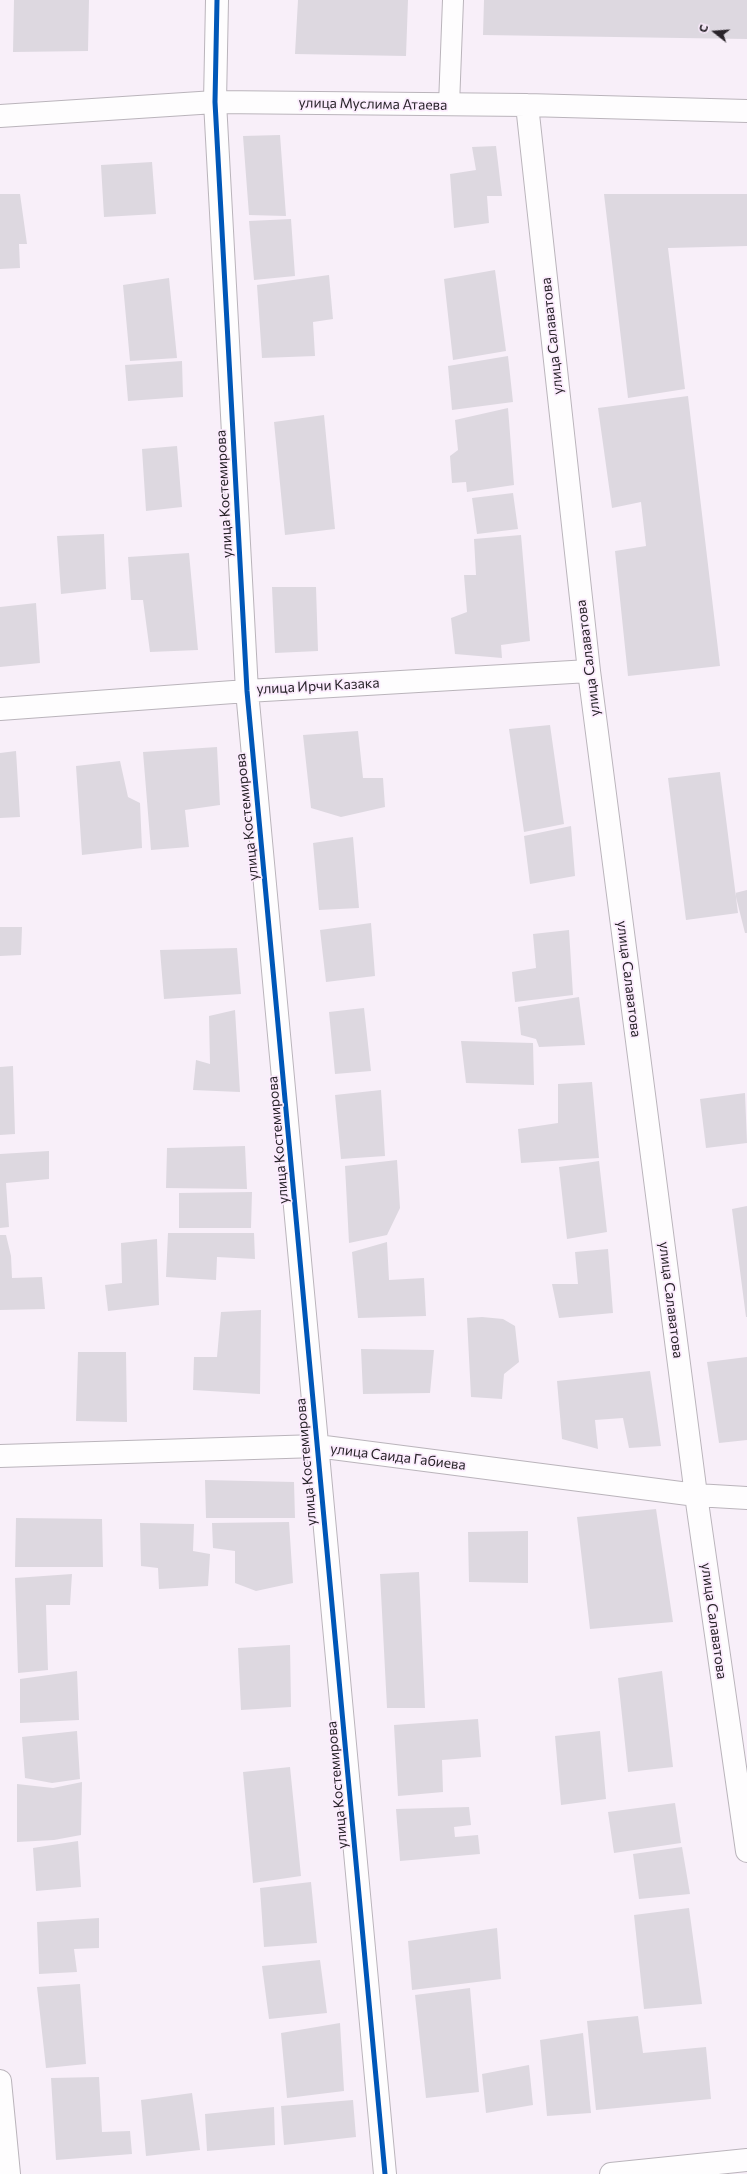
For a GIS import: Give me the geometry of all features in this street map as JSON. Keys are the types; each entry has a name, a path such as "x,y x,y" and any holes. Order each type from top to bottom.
{"street":[{"name":"улица Костемирова","path":"218,0 215,102 247,691 284,1072 317,1446 385,2174"},
{"name":"улица Муслима Атаева","path":"0,116 215,102 527,105 747,111"},
{"name":"улица Салаватова","path":"527,105 589,671 696,1495 747,1851"},
{"name":"улица Ирчи Казака","path":"0,709 247,691 589,671"},
{"name":"улица Саида Габиева","path":"0,1456 317,1446 696,1495 747,1498"},
{"path":"0,2081 9,2174"},
{"path":"611,2174 747,2160"}],"lane":[{"path":"449,105 453,0"}],"building":[{"path":"14,0 89,0 88,51 13,52"},
{"path":"298,0 408,0 406,56 295,54"},
{"path":"484,0 747,0 747,39 483,35"},
{"path":"280,135 286,216 249,215 243,136"},
{"path":"496,146 502,196 487,196 489,223 454,228 450,174 476,170 472,147"},
{"path":"152,162 156,214 104,217 101,165"},
{"path":"0,194 20,194 27,244 19,244 20,268 0,269"},
{"path":"604,194 747,194 747,246 668,248 685,389 628,398"},
{"path":"291,219 295,276 254,280 249,221"},
{"path":"495,270 506,351 453,360 444,279"},
{"path":"329,275 333,319 313,322 315,356 262,358 257,285"},
{"path":"169,278 177,358 130,361 123,285"},
{"path":"508,356 513,402 452,410 448,366"},
{"path":"182,361 183,397 128,401 125,365"},
{"path":"688,396 720,666 628,676 615,551 646,546 641,502 612,508 598,408"},
{"path":"508,408 514,485 467,492 466,482 452,483 450,456 458,450 455,420"},
{"path":"324,415 335,529 285,535 274,422"},
{"path":"177,446 182,507 146,511 142,449"},
{"path":"513,493 518,529 477,534 472,498"},
{"path":"104,534 106,589 61,594 57,536"},
{"path":"521,535 530,641 501,645 502,658 455,654 451,618 467,612 464,575 476,575 474,539"},
{"path":"189,553 198,650 150,652 143,600 131,600 128,557"},
{"path":"272,587 316,587 318,651 275,653"},
{"path":"36,603 40,663 0,667 0,607"},
{"path":"550,725 564,824 524,832 509,729"},
{"path":"358,731 363,778 383,778 385,807 341,817 311,808 303,735"},
{"path":"217,747 220,805 185,810 189,847 151,850 143,752"},
{"path":"16,751 20,817 0,818 0,753"},
{"path":"120,761 128,797 140,803 142,848 82,855 76,766"},
{"path":"720,772 738,913 686,920 668,778"},
{"path":"571,826 575,876 530,884 524,836"},
{"path":"353,837 359,908 319,910 313,843"},
{"path":"747,890 747,933 745,933 735,893"},
{"path":"371,923 375,976 326,982 320,930"},
{"path":"0,927 22,927 21,955 0,956"},
{"path":"569,930 573,995 515,1002 512,972 536,968 533,934"},
{"path":"237,948 241,994 164,999 160,950"},
{"path":"579,997 585,1045 539,1047 536,1039 521,1035 518,1007"},
{"path":"364,1008 371,1071 335,1074 329,1012"},
{"path":"235,1010 240,1092 193,1090 196,1060 210,1064 209,1016"},
{"path":"461,1041 533,1043 534,1085 466,1083"},
{"path":"13,1066 15,1134 0,1135 0,1067"},
{"path":"592,1082 599,1158 521,1163 518,1129 558,1123 558,1084"},
{"path":"381,1090 385,1156 341,1159 335,1095"},
{"path":"745,1093 747,1143 706,1148 700,1099"},
{"path":"245,1146 247,1189 166,1188 167,1148"},
{"path":"49,1151 49,1179 6,1183 9,1227 0,1228 0,1154"},
{"path":"397,1160 400,1208 387,1235 349,1243 345,1166"},
{"path":"599,1161 607,1232 567,1239 559,1167"},
{"path":"252,1192 251,1228 179,1228 179,1193"},
{"path":"747,1206 747,1317 746,1317 732,1209"},
{"path":"168,1233 254,1233 255,1259 217,1257 216,1280 166,1277"},
{"path":"0,1235 6,1235 11,1256 12,1278 42,1277 45,1309 0,1310"},
{"path":"157,1239 159,1305 108,1311 105,1285 122,1283 121,1243"},
{"path":"387,1242 389,1280 424,1278 426,1316 358,1318 352,1252"},
{"path":"608,1249 613,1313 559,1318 552,1284 578,1284 575,1252"},
{"path":"261,1310 260,1394 193,1390 194,1357 217,1357 221,1312"},
{"path":"482,1317 503,1319 515,1326 519,1362 504,1374 502,1399 471,1397 467,1318"},
{"path":"361,1349 434,1350 430,1393 363,1394"},
{"path":"78,1352 126,1352 127,1422 76,1421"},
{"path":"747,1357 747,1440 719,1443 707,1362"},
{"path":"650,1371 661,1446 629,1448 623,1418 595,1420 598,1449 562,1439 557,1381"},
{"path":"205,1480 294,1482 295,1518 206,1518"},
{"path":"656,1509 673,1622 590,1629 577,1517"},
{"path":"16,1518 102,1519 103,1567 15,1567"},
{"path":"289,1522 293,1583 256,1591 235,1583 235,1551 213,1548 212,1523"},
{"path":"140,1523 194,1524 193,1551 210,1554 208,1586 159,1589 158,1568 141,1566"},
{"path":"528,1531 528,1583 469,1582 468,1532"},
{"path":"419,1572 425,1708 387,1708 380,1574"},
{"path":"72,1574 70,1605 46,1605 48,1670 18,1673 15,1578"},
{"path":"290,1645 291,1707 241,1710 238,1648"},
{"path":"77,1671 79,1720 20,1723 20,1679"},
{"path":"662,1671 673,1767 628,1772 618,1678"},
{"path":"478,1719 481,1757 442,1760 443,1792 398,1796 394,1725"},
{"path":"77,1731 80,1779 52,1783 25,1778 22,1737"},
{"path":"600,1731 606,1799 561,1805 555,1736"},
{"path":"290,1767 301,1876 253,1883 243,1772"},
{"path":"82,1782 81,1835 54,1840 17,1842 17,1784 53,1788"},
{"path":"675,1803 681,1843 614,1853 608,1812"},
{"path":"469,1807 471,1825 454,1827 455,1837 478,1835 480,1854 400,1861 396,1809"},
{"path":"78,1841 81,1887 36,1891 33,1848"},
{"path":"682,1847 690,1894 639,1899 633,1854"},
{"path":"311,1882 317,1943 264,1947 260,1888"},
{"path":"689,1908 702,2004 644,2009 634,1915"},
{"path":"99,1918 99,1948 74,1949 77,1972 39,1974 37,1922"},
{"path":"497,1928 501,1979 412,1990 408,1941"},
{"path":"320,1960 327,2013 269,2019 262,1966"},
{"path":"80,1984 86,2064 46,2068 37,1987"},
{"path":"470,1988 479,2092 426,2098 415,1995"},
{"path":"638,2016 643,2053 706,2047 711,2099 596,2110 587,2021"},
{"path":"340,2023 344,2091 287,2098 281,2033"},
{"path":"583,2033 591,2113 547,2116 540,2040"},
{"path":"529,2065 533,2105 486,2113 482,2074"},
{"path":"99,2077 102,2132 130,2131 132,2154 56,2160 51,2078"},
{"path":"192,2093 200,2150 146,2156 141,2100"},
{"path":"353,2100 356,2137 284,2145 281,2106"},
{"path":"274,2107 275,2145 207,2151 205,2114"}],"cycle path":[{"path":"217,0 215,102 247,691 385,2174"}]}
